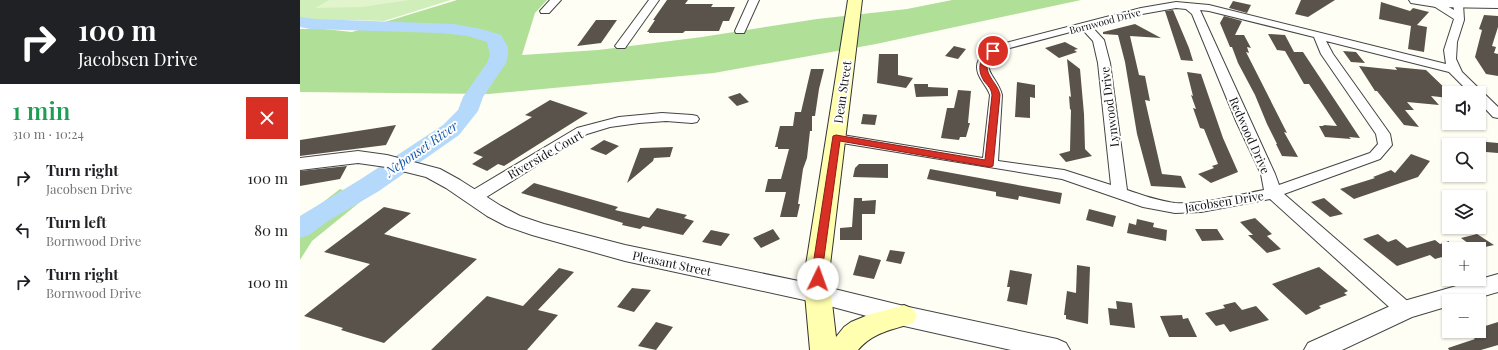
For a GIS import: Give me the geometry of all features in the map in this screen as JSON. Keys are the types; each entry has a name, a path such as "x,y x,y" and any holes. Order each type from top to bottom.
{"main road":[{"name":"Dean Street","path":"824,350 818,294 818,265 855,0"},
{"path":"843,350 858,332 874,323 904,316"}],"street":[{"path":"545,11 556,0"},
{"path":"621,46 654,0"},
{"path":"740,31 754,0"},
{"path":"1415,0 1436,4 1498,4"},
{"path":"1436,4 1459,18"},
{"path":"1458,4 1460,10 1459,18 1448,52 1453,68 1470,86"},
{"name":"Bornwood Drive","path":"990,164 996,95 995,89 987,80 983,70 986,57 993,51 1002,47 1086,27 1141,11 1176,5 1209,8 1453,68"},
{"name":"Redwood Drive","path":"1190,6 1196,12 1202,24 1243,121 1268,174 1273,193"},
{"name":"Lynwood Drive","path":"1086,27 1098,40 1104,63 1119,192"},
{"name":"Jacobsen Drive","path":"836,138 1064,175 1119,192 1149,204 1175,208 1201,207 1273,193 1375,156 1385,145 1383,134 1327,54 1319,36"},
{"path":"1486,101 1496,110"},
{"name":"Riverside Court","path":"474,197 582,131 634,119 659,116 692,119"},
{"name":"Pleasant Street","path":"300,164 358,156 386,161 433,174 513,221 540,230 625,253 818,294 904,316 1057,350"},
{"path":"1273,193 1405,310"},
{"path":"1317,350 1405,310 1498,283"}],"green space":[{"path":"300,0 451,0 384,21 349,20 329,22 300,21"},
{"path":"329,0 409,0 362,7 315,8"},
{"path":"457,0 547,0 535,13 522,55 598,50 702,37 817,19 907,9 952,0 1081,0 876,44 714,73 489,94 300,92 300,29 324,29 352,32"},
{"path":"340,189 365,198 312,241 300,260 300,220"}],"building":[{"path":"667,0 688,0 685,4 713,4 711,7 735,7 729,21 723,21 719,31 685,31 683,33 647,32 655,20 653,20"},
{"path":"1301,0 1335,0 1308,17 1295,14"},
{"path":"1233,1 1251,5 1247,13 1229,8"},
{"path":"1381,2 1410,11 1413,8 1429,12 1417,25 1427,27 1424,52 1408,49 1411,26 1379,19"},
{"path":"1173,10 1193,61 1181,60 1165,11"},
{"path":"1484,15 1498,16 1498,27 1492,46 1496,47 1494,53 1498,54 1498,76 1486,74 1475,57 1482,30 1479,29"},
{"path":"1224,16 1242,21 1235,35 1244,35 1251,48 1247,47 1249,53 1246,52 1287,133 1284,132 1298,157 1282,156 1255,95 1238,63 1232,47 1230,47 1220,23"},
{"path":"596,20 617,20 601,43 577,46"},
{"path":"1135,24 1161,38 1130,36 1139,75 1145,76 1150,101 1145,100 1162,174 1181,176 1186,188 1151,186 1137,134 1125,62 1118,35 1103,34 1103,32"},
{"path":"1268,34 1285,35 1294,52 1303,52 1360,138 1349,137 1351,139 1325,137 1319,126 1337,126 1309,84 1304,84 1285,51 1277,50"},
{"path":"1065,42 1078,49 1074,50 1077,52 1059,58 1045,48"},
{"path":"954,46 966,49 958,59 945,56"},
{"path":"1343,51 1356,52 1365,63 1351,62"},
{"path":"879,54 898,54 898,75 913,78 906,88 877,83"},
{"path":"1067,59 1080,69 1085,149 1092,156 1066,162 1059,154 1070,151 1071,110 1069,96 1071,97"},
{"path":"1359,66 1397,70 1395,67 1426,70 1443,86 1442,97 1431,96 1439,105 1407,102 1414,110 1405,110 1419,127 1404,125 1377,91 1375,91"},
{"path":"811,69 824,69 815,116 812,116 812,131 810,131 807,158 803,169 798,204 800,204 797,217 780,217 786,192 765,192 768,179 781,179 789,149 778,149 778,147 775,147 780,126 793,126 795,112 801,112"},
{"path":"1187,72 1201,74 1223,138 1238,172 1211,183 1198,174 1214,168 1212,166 1218,164 1204,129 1200,128 1193,108 1196,109 1191,95 1193,96"},
{"path":"1017,82 1035,85 1035,98 1030,97 1030,118 1015,117"},
{"path":"914,84 928,84 928,87 948,88 948,96 916,97"},
{"path":"958,90 971,91 968,123 970,123 966,137 960,137 959,140 941,138 947,108 954,108"},
{"path":"740,93 749,102 737,106 728,97"},
{"path":"550,100 588,113 504,166 498,164 487,171 472,164 483,157 473,153 532,117 525,115"},
{"path":"863,114 877,115 875,125 861,124"},
{"path":"396,125 386,145 300,156 300,140"},
{"path":"604,140 619,146 606,155 590,149"},
{"path":"1486,142 1498,143 1498,153 1486,152"},
{"path":"673,147 670,157 654,158 653,161 627,183 640,148"},
{"path":"1411,154 1430,161 1418,177 1354,199 1340,189 1375,178 1373,177 1391,170 1395,173"},
{"path":"859,164 888,164 888,178 853,177 855,168"},
{"path":"347,166 340,179 300,186 300,171"},
{"path":"930,169 1062,193 1060,204 1019,196 1018,200 996,196 996,192 927,179"},
{"path":"534,183 618,207 615,210 649,218 657,208 687,215 684,218 694,221 683,235 643,226 640,229 622,225 623,223 521,193"},
{"path":"854,198 862,198 862,201 876,200 875,214 862,214 862,240 840,240 840,228 852,227"},
{"path":"1324,198 1343,214 1330,217 1311,202"},
{"path":"384,207 411,213 384,234 477,259 384,343 341,330 343,328 304,316 370,264 324,252"},
{"path":"1089,209 1116,216 1113,227 1086,220"},
{"path":"1255,218 1272,234 1267,236 1281,249 1267,253 1248,235 1253,235 1240,222"},
{"path":"1137,219 1154,223 1153,227 1167,230 1166,241 1127,233 1129,223 1136,225"},
{"path":"773,229 780,239 761,248 753,238"},
{"path":"1195,229 1217,229 1224,240 1202,241"},
{"path":"711,230 730,234 721,246 702,242"},
{"path":"1378,234 1388,242 1396,239 1407,248 1435,240 1440,244 1442,243 1442,257 1435,259 1430,255 1397,266 1363,239"},
{"path":"1477,234 1494,245 1486,247 1486,242 1466,242 1461,238"},
{"path":"890,250 905,252 901,264 886,261"},
{"path":"859,255 881,260 874,279 853,275"},
{"path":"1077,265 1090,267 1088,324 1066,319 1066,315 1064,315 1067,291 1076,293"},
{"path":"1319,267 1348,291 1344,293 1347,295 1319,306 1321,308 1306,315 1272,284"},
{"path":"559,268 574,272 538,310 558,315 527,350 431,350 487,296 523,306"},
{"path":"1010,270 1032,274 1027,305 1007,301 1010,287 1007,287"},
{"path":"632,288 651,290 634,312 617,307"},
{"path":"1116,301 1132,303 1135,328 1110,325 1108,308 1117,309"},
{"path":"1235,302 1242,310 1256,306 1269,320 1230,332 1224,324 1216,326 1205,313 1225,308 1223,305"},
{"path":"1182,315 1183,319 1188,318 1197,337 1169,337 1160,316"},
{"path":"656,322 673,327 656,350 638,346"},
{"path":"1498,322 1498,345 1481,350 1449,350 1448,348 1475,339 1474,338 1486,338 1486,326"}],"waterway":[{"name":"Neponset River","path":"300,22 380,27 441,28 468,31 495,39 499,55 497,63 473,97 469,108 451,130 370,185 319,215 300,229"}],"route":[{"path":"818,279 818,265 836,138 990,164 996,95 995,89 987,80 983,70 986,57 993,51"}]}
